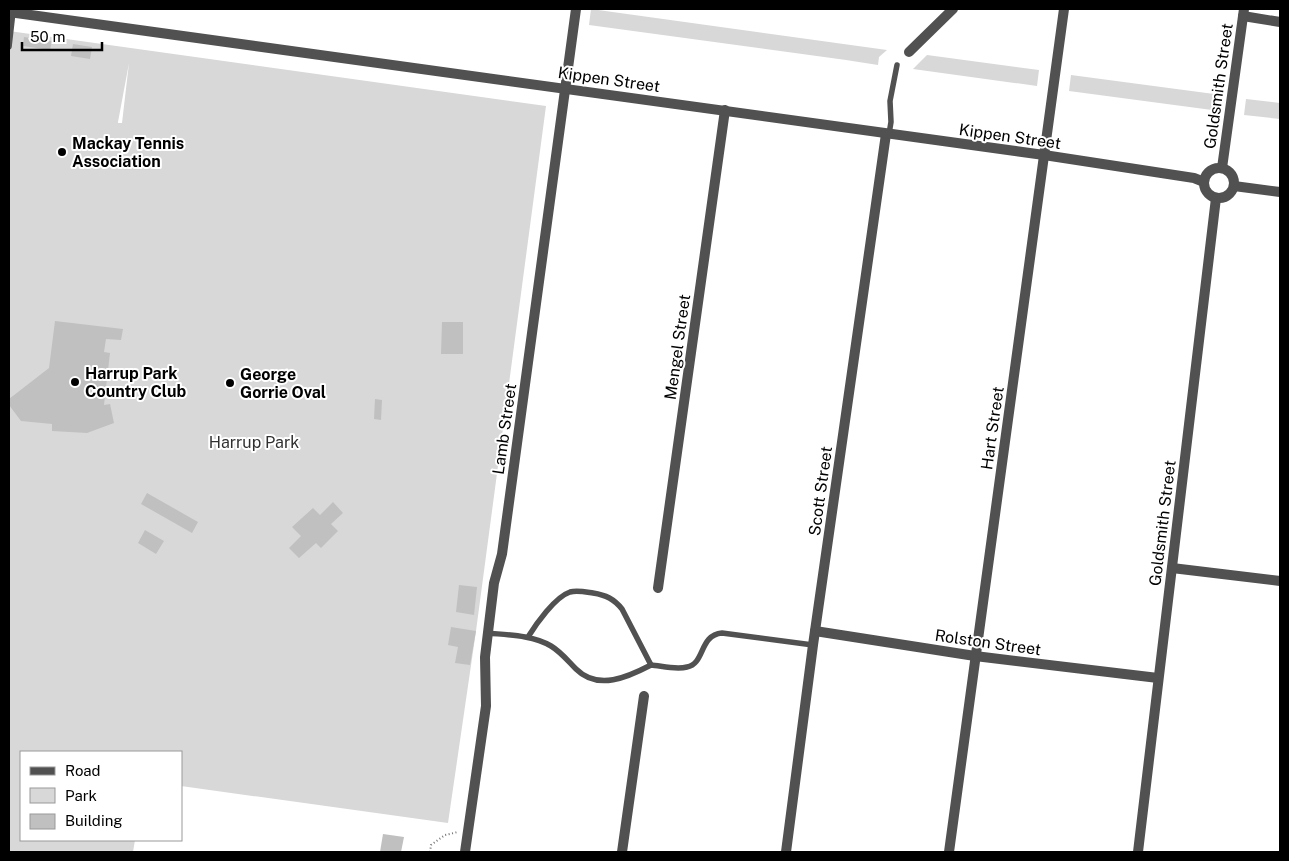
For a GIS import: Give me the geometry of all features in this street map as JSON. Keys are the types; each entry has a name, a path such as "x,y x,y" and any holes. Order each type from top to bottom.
{"street":[{"name":"Lamb Street","path":"465,852 486,706 484,664 487,633 494,584 502,554 576,9"},
{"path":"909,52 953,9"},
{"name":"Hart Street","path":"949,852 1064,9"},
{"name":"Kippen Street","path":"11,12 725,110 1194,178 1204,182"},
{"path":"1244,12 1280,22"},
{"name":"Goldsmith Street","path":"1222,168 1244,12"},
{"name":"Mengel Street","path":"658,588 725,110"},
{"name":"Scott Street","path":"786,852 813,645 888,134"},
{"path":"1222,168 1232,174 1234,186 1231,193 1226,197 1216,198 1208,194 1204,182 1209,172 1222,168"},
{"path":"1234,186 1280,192"},
{"name":"Goldsmith Street","path":"1138,852 1216,198"},
{"path":"1172,568 1280,582"},
{"name":"Rolston Street","path":"815,632 975,656 1158,678"},
{"path":"622,852 644,696"}],"lane":[{"path":"9,47 11,12"},
{"name":"Scott Street","path":"888,134 891,122 890,101 897,65"},
{"path":"528,637 542,618 563,596 577,591 604,594 616,602 622,609 651,665"},
{"path":"487,633 528,637 551,646 561,653 584,676 594,680 610,681 651,665 679,668 692,666 709,638 715,634 730,634 813,645"}],"path":[{"path":"430,852 432,845 445,835 468,830"}],"green space":[{"path":"591,9 887,50 879,57 878,65 589,25"},
{"name":"Harrup Park","path":"9,31 546,106 476,631 448,823 182,786 182,751 20,751 20,841 135,841 133,852 9,852","holes":["129,63 122,123 118,122"]},
{"path":"927,55 1039,70 1037,86 913,69"},
{"path":"1071,75 1214,94 1212,110 1069,91"},
{"path":"1246,99 1280,103 1280,119 1244,115"}],"building":[{"path":"24,37 52,41 50,50 23,46"},
{"path":"73,44 92,47 90,59 71,56"},
{"path":"55,321 123,329 121,340 106,339 104,352 110,353 104,405 110,404 114,423 87,433 52,431 52,424 21,421 9,405 9,399 49,368"},
{"path":"442,322 463,322 463,354 441,354"},
{"path":"375,399 382,400 381,420 374,419"},
{"path":"147,493 198,522 192,533 141,504"},
{"path":"333,502 343,513 331,524 338,531 321,548 316,543 299,558 289,548 301,536 292,527 313,508 320,515"},
{"path":"145,530 164,541 156,554 138,543"},
{"path":"459,585 477,587 474,615 456,612"},
{"path":"451,627 476,631 470,665 455,663 458,647 448,645"},
{"path":"383,834 404,837 401,852 380,852"}],"place":[{"name":"Mackay Tennis Association","path":"62,152"},
{"name":"Harrup Park Country Club","path":"75,382"},
{"name":"George Gorrie Oval","path":"230,383"}]}
